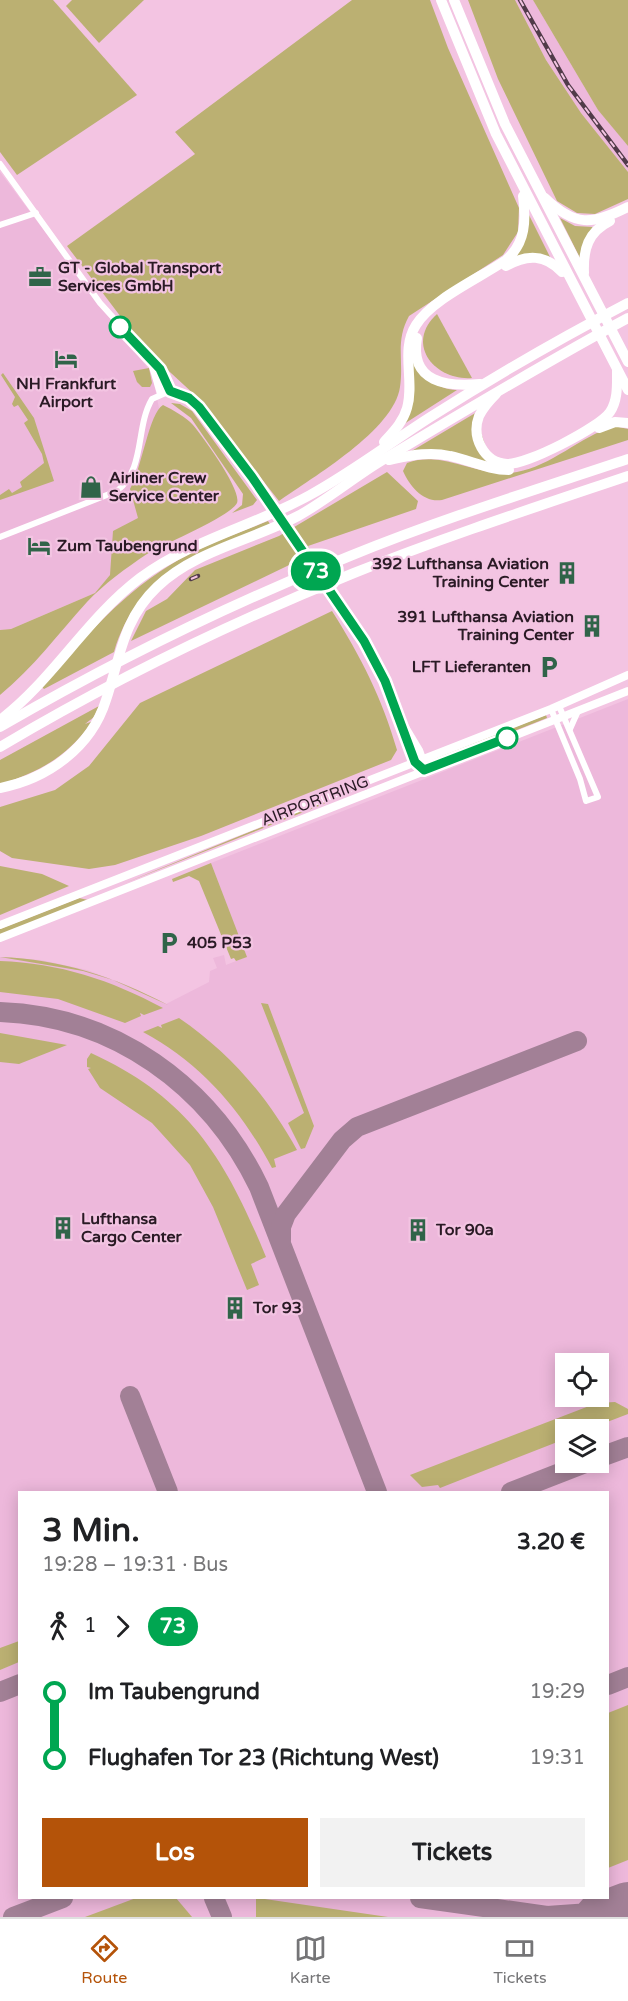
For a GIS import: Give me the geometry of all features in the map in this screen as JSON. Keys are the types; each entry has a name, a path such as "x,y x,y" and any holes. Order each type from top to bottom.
{"highway":[{"path":"441,0 476,88 522,187 628,390"},
{"path":"454,0 505,124 628,362"},
{"path":"377,458 407,408 409,345 416,324 430,310 506,260 515,251 525,225 522,187"},
{"path":"539,191 563,214 577,220 602,219 628,207"},
{"path":"584,276 585,253 593,232 628,212"},
{"path":"484,384 446,385 424,371 416,350 418,334 424,322 442,307 524,258 537,257 550,262 570,280"},
{"path":"0,788 41,775 55,767 80,745 102,713 128,626 146,598 175,572 299,515 341,488 377,458 484,384 628,303"},
{"path":"0,720 46,675 102,610 139,579 183,552 283,508 377,458 628,318"},
{"path":"501,388 480,416 477,436 489,456 504,464 516,464 537,456 605,417 615,399 616,368"},
{"path":"377,458 434,454 494,469 512,470 535,462 606,425 619,422 628,423"},
{"path":"0,728 129,657 348,556 628,459"},
{"path":"0,747 100,690 251,617 355,572 628,476"}],"street":[{"path":"0,164 100,303 160,369 170,391"},
{"path":"0,225 36,213"},
{"path":"150,360 160,394"},
{"path":"0,537 104,498 125,485 136,464 147,407 160,394 170,391 189,398 199,407 268,500 376,662 424,770"},
{"name":"AIRPORTRING","path":"0,925 555,708 628,675"},
{"name":"AIRPORTRING","path":"0,938 628,691"},
{"path":"555,708 586,801 598,797 570,729 559,717"},
{"path":"570,729 578,710"}],"shaded area":[{"path":"0,0 53,0 137,95 17,175 0,152"},
{"path":"72,0 144,0 99,43 66,6"},
{"path":"352,0 430,0 448,48 519,208 518,232 503,255 409,316 402,334 400,387 394,403 383,420 368,436 331,466 279,501 197,397 146,350 67,246 195,154 175,132"},
{"path":"468,0 515,0 546,60 581,113 628,172 628,199 595,214 577,213 557,201 498,79"},
{"path":"515,0 533,0 598,110 628,146 628,172 581,113 546,60"},
{"path":"533,0 628,0 628,146 598,110"},
{"path":"0,172 152,374 159,408 138,475 154,523 95,593 11,629 0,630"},
{"path":"528,213 550,257 517,256"},
{"path":"560,218 575,226 593,227 580,258"},
{"path":"437,314 472,378 446,373 428,358 423,337 428,325"},
{"path":"412,356 435,384 457,390 404,424"},
{"path":"149,368 152,383 150,387 142,387 137,382 133,371"},
{"path":"3,373 34,418 54,481 0,500 0,495 9,489 12,493 22,487 20,482 44,463 42,454 24,423 28,420 18,405 14,407 12,404 15,397 1,375"},
{"path":"171,403 180,404 192,411 257,500 253,505 232,513 242,505 243,494 191,418"},
{"path":"163,405 187,419 198,431 234,487 237,503 223,515 147,554 108,583 87,602 23,674 0,695 0,630 11,629 95,593 110,575 113,531 138,518 130,489 154,419"},
{"path":"477,412 475,415 491,462 410,452"},
{"path":"614,426 628,429 628,440 442,500 429,499 418,493 403,471 407,463 435,459 489,472 517,472 542,464 589,437"},
{"path":"387,472 418,501 416,509 308,546 312,554 131,641 146,611 167,599 195,570 279,536"},
{"path":"268,521 270,524 196,557 175,569 139,602 125,624 114,652 44,689 42,687 105,617 160,572 190,554"},
{"path":"332,611 361,661 385,713 397,750 391,760 201,836 115,865 89,869 12,858 0,851 0,807 55,790 89,766 140,703"},
{"path":"628,699 628,1917 0,1917 0,957 41,960 87,970 129,986 166,1004 209,982 210,971 217,968 213,958 224,955 226,965 246,957 211,863"},
{"path":"99,706 94,717 85,724 93,721 84,733 63,753 28,774 0,784 0,760"},
{"path":"546,715 547,718 439,761 437,757"},
{"path":"330,799 324,804 125,883"},
{"path":"211,863 247,957 236,961 234,958 231,959 199,881 189,876 173,882 172,879"},
{"path":"0,866 42,874 69,886 0,915"},
{"path":"79,898 88,900 0,935 0,929"},
{"path":"0,957 45,961 87,971 112,980 83,971"},
{"path":"0,961 64,969 104,981 163,1008 144,1015 140,1013 141,1016 125,1023 58,999 0,992"},
{"path":"115,981 148,995 168,1005"},
{"path":"261,1003 268,1004 314,1126 305,1148 301,1149 288,1123 304,1113"},
{"path":"179,1018 231,1061 260,1094 285,1130 297,1150 274,1159 276,1167 272,1168 247,1127 218,1090 183,1058 143,1032 158,1026 162,1028 161,1025"},
{"path":"0,1033 67,1045 19,1064 0,1062"},
{"path":"91,1053 154,1090 201,1136 236,1191 266,1257 251,1264 259,1285 247,1290 213,1207 190,1165 152,1123 100,1088 88,1069 91,1068 87,1067 87,1059"},
{"path":"609,1402 615,1402 628,1409 628,1414 609,1421 609,1419 555,1419 587,1407 609,1407"},
{"path":"555,1419 555,1443 440,1488 438,1485 422,1487 410,1475"},
{"path":"18,1641 18,1662 0,1670 0,1648"},
{"path":"628,1705 628,1860 609,1868 609,1713"},
{"path":"133,1899 177,1899 192,1917 85,1917"},
{"path":"256,1899 265,1899 388,1917 256,1917"}],"taxiway":[{"path":"0,1012 42,1016 82,1027 119,1042 154,1063 186,1088 214,1117 238,1150 259,1187 377,1491"},
{"path":"281,1240 281,1227 286,1214 342,1140 357,1127 577,1041"},
{"path":"130,1396 168,1491"},
{"path":"609,1454 628,1447"},
{"path":"514,1491 560,1473"},
{"path":"609,1685 628,1677"},
{"path":"0,1692 18,1685"},
{"path":"13,1917 60,1899"},
{"path":"214,1899 222,1917"},
{"path":"427,1899 547,1916 590,1913 628,1905"}],"runway":[{"path":"599,1917 628,1906"}],"railway":[{"path":"520,0 568,85 628,165"},
{"path":"191,579 198,576"}],"bus line":[{"name":"73","path":"120,327 159,367 168,382 170,391 193,400 229,443 364,641 385,681 416,764 424,770 507,738"}],"place":[{"name":"GT - Global Transport Services GmbH","path":"40,277"},
{"name":"NH Frankfurt Airport","path":"66,359"},
{"name":"Airliner Crew Service Center","path":"91,487"},
{"name":"Zum Taubengrund","path":"39,546"},
{"name":"392 Lufthansa Aviation Training Center","path":"567,573"},
{"name":"391 Lufthansa Aviation Training Center","path":"592,626"},
{"name":"LFT Lieferanten","path":"549,667"},
{"name":"405 P53","path":"169,943"},
{"name":"Lufthansa Cargo Center","path":"63,1228"},
{"name":"Tor 90a","path":"418,1230"},
{"name":"Tor 93","path":"235,1308"}]}
